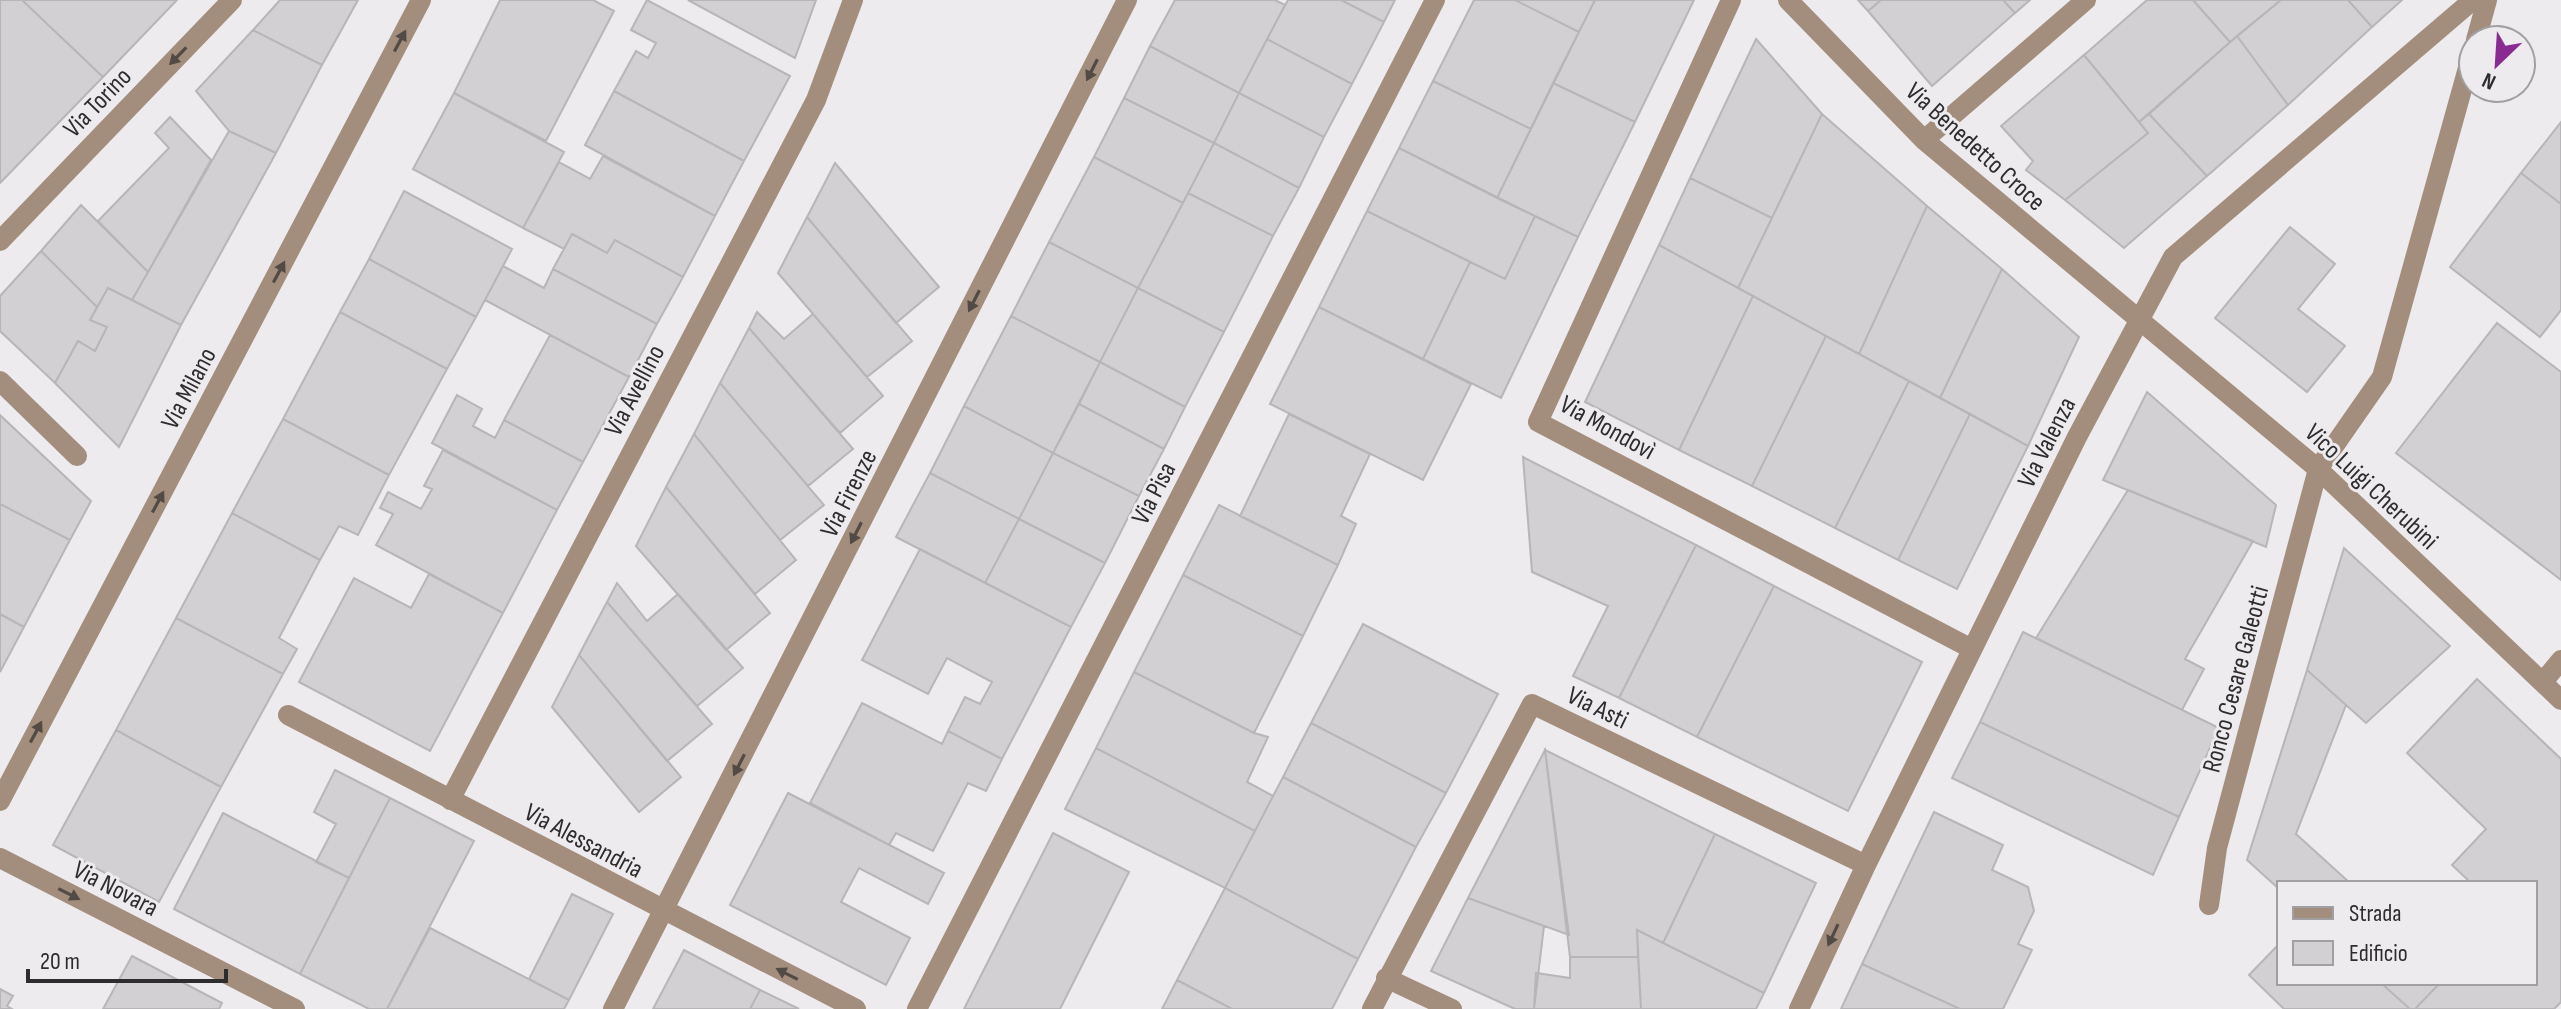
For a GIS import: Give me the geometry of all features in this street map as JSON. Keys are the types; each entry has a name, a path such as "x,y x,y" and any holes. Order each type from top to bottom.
{"street":[{"name":"Via Torino","path":"0,241 232,0"},
{"name":"Via Milano","path":"0,801 421,0"},
{"name":"Via Avellino","path":"450,800 816,100 853,0"},
{"name":"Via Firenze","path":"613,1009 1127,0"},
{"name":"Via Pisa","path":"917,1009 1435,0"},
{"name":"Via Mondovì","path":"1731,0 1538,422 1972,649"},
{"name":"Via Benedetto Croce","path":"1788,0 1924,140 2139,321"},
{"path":"1924,140 2086,0"},
{"name":"Via Valenza","path":"1799,1009 1866,865 2077,437 2173,257 2473,0"},
{"path":"2480,24 2487,0"},
{"name":"Ronco Cesare Galeotti","path":"2209,905 2217,848 2318,469 2382,377 2458,104"},
{"name":"Vico Luigi Cherubini","path":"2139,321 2318,469 2561,700"},
{"path":"0,381 77,456"},
{"path":"2543,682 2561,660"},
{"name":"Via Asti","path":"1372,1009 1532,704 1866,865"},
{"name":"Via Alessandria","path":"288,715 856,1009"},
{"name":"Via Novara","path":"0,858 295,1009"},
{"path":"1386,978 1452,1009"}],"building":[{"path":"0,0 22,0 103,77 0,183"},
{"path":"22,0 177,0 103,77"},
{"path":"280,0 358,0 322,65 253,30"},
{"path":"500,0 593,0 614,11 546,141 454,93"},
{"path":"647,0 790,76 744,161 614,91 636,51 648,58 656,43 631,30"},
{"path":"688,0 816,0 795,58"},
{"path":"1175,0 1275,0 1285,5 1239,93 1150,46"},
{"path":"1288,0 1341,0 1384,22 1352,84 1267,39"},
{"path":"1341,0 1395,0 1384,22"},
{"path":"1474,0 1515,0 1579,32 1531,129 1433,81"},
{"path":"1515,0 1595,0 1579,32"},
{"path":"1595,0 1694,0 1635,122 1553,83"},
{"path":"1858,0 1881,0 1868,11"},
{"path":"1881,0 2003,0 2015,13 1932,86 1868,11"},
{"path":"2003,0 2030,0 2015,13"},
{"path":"2147,0 2193,0 2230,42 2139,122 2084,55"},
{"path":"2193,0 2281,0 2230,42"},
{"path":"2281,0 2348,0 2372,27 2288,105 2237,36"},
{"path":"2348,0 2402,0 2372,27"},
{"path":"253,30 322,65 276,153 229,131 196,91"},
{"path":"2237,36 2288,105 2207,176 2149,114"},
{"path":"1267,39 1352,84 1324,137 1239,93"},
{"path":"1756,39 1822,114 1772,218 1690,178"},
{"path":"1150,46 1239,93 1214,143 1124,98"},
{"path":"2084,55 2148,133 2065,200 2026,170 2033,161 2001,126"},
{"path":"1433,81 1531,129 1497,198 1399,148"},
{"path":"1553,83 1635,122 1578,237 1497,198"},
{"path":"614,91 744,161 715,216 585,145"},
{"path":"454,93 564,152 523,228 413,169"},
{"path":"1239,93 1324,137 1299,188 1214,143"},
{"path":"1124,98 1214,143 1183,203 1094,157"},
{"path":"1822,114 1927,206 1859,354 1738,288"},
{"path":"2149,114 2207,176 2124,248 2065,200 2148,133 2139,122"},
{"path":"170,117 211,160 148,272 98,221 169,148 155,133"},
{"path":"2561,122 2561,204 2521,173"},
{"path":"229,131 276,153 181,325 132,300"},
{"path":"1214,143 1299,188 1273,236 1188,193"},
{"path":"1399,148 1535,216 1505,279 1367,211"},
{"path":"603,156 715,216 683,277 615,240 607,253 572,234 564,249 523,228 559,162 590,179"},
{"path":"1094,157 1183,203 1138,288 1049,242"},
{"path":"835,163 939,287 896,323 807,217"},
{"path":"2521,173 2561,204 2561,310 2540,337 2450,267"},
{"path":"1690,178 1772,218 1738,288 1659,245"},
{"path":"404,191 512,249 476,317 369,259"},
{"path":"1188,193 1273,236 1224,332 1138,288"},
{"path":"81,205 148,272 132,300 108,288 97,307 41,251"},
{"path":"1927,206 2002,269 1940,398 1859,354"},
{"path":"1367,211 1470,262 1423,359 1319,307"},
{"path":"1535,216 1578,237 1501,398 1423,359 1470,262 1505,279"},
{"path":"807,217 912,341 867,377 778,273"},
{"path":"2290,227 2335,264 2298,309 2345,346 2307,392 2215,318"},
{"path":"572,234 607,253 615,240 683,277 657,324 553,269"},
{"path":"1049,242 1138,288 1100,362 1011,316"},
{"path":"1659,245 1753,296 1679,450 1585,402"},
{"path":"41,251 97,307 90,320 107,327 95,351 78,341 55,383 0,331 0,296"},
{"path":"369,259 476,317 447,369 340,312"},
{"path":"503,266 544,288 553,269 657,324 629,377 485,300"},
{"path":"2002,269 2079,337 2028,446 1940,398"},
{"path":"108,288 181,325 119,447 55,383 78,341 95,351 107,327 90,320"},
{"path":"1138,288 1224,332 1185,407 1100,362"},
{"path":"1753,296 1826,336 1752,486 1679,450"},
{"path":"1319,307 1471,384 1423,480 1270,404"},
{"path":"340,312 447,369 389,475 283,419"},
{"path":"757,312 784,339 813,314 883,396 840,433 749,328"},
{"path":"1011,316 1100,362 1053,453 964,406"},
{"path":"2497,323 2561,372 2561,580 2396,453"},
{"path":"749,328 853,449 808,486 720,383"},
{"path":"550,335 629,377 583,462 504,420"},
{"path":"1826,336 1909,381 1835,528 1752,486"},
{"path":"1100,362 1185,407 1164,449 1079,404"},
{"path":"1909,381 1970,414 1898,560 1835,528"},
{"path":"720,383 824,505 780,540 694,434"},
{"path":"2147,392 2276,505 2266,547 2103,480"},
{"path":"457,395 482,409 473,426 495,438 504,420 583,462 557,510 432,443"},
{"path":"1079,404 1164,449 1139,496 1053,453"},
{"path":"964,406 1053,453 1019,519 930,473"},
{"path":"1289,414 1370,454 1341,516 1356,524 1338,565 1240,516"},
{"path":"1970,414 2028,446 1957,589 1898,560"},
{"path":"0,415 91,501 70,540 0,504"},
{"path":"283,419 389,475 358,535 339,526 320,560 232,513"},
{"path":"694,434 796,560 755,594 666,487"},
{"path":"443,450 557,510 503,613 376,545 393,514 380,508 388,492 421,509 432,489 424,486"},
{"path":"1053,453 1139,496 1105,563 1019,519"},
{"path":"1523,457 1696,545 1619,698 1573,676 1608,606 1532,572"},
{"path":"930,473 1019,519 985,583 896,537"},
{"path":"666,487 770,613 726,650 636,546"},
{"path":"2128,490 2253,541 2185,659 2204,669 2182,710 2036,638"},
{"path":"0,504 70,540 24,627 0,614"},
{"path":"1219,505 1338,565 1303,636 1183,575"},
{"path":"232,513 320,560 279,638 297,649 283,674 176,618"},
{"path":"1019,519 1105,563 1071,627 985,583"},
{"path":"1696,545 1774,586 1697,737 1619,698"},
{"path":"2344,548 2450,646 2366,723 2307,670"},
{"path":"920,549 1071,627 1002,759 948,731 965,697 980,704 992,682 947,658 928,694 862,660"},
{"path":"429,574 503,613 430,751 299,682 354,578 411,608"},
{"path":"1183,575 1303,636 1254,733 1134,672"},
{"path":"617,583 647,621 678,594 743,668 697,706 607,602"},
{"path":"1774,586 1922,662 1848,811 1697,737"},
{"path":"607,602 712,724 667,761 579,655"},
{"path":"0,614 24,627 0,672"},
{"path":"176,618 283,674 221,787 116,730"},
{"path":"1363,624 1498,694 1446,793 1311,723"},
{"path":"2023,632 2219,728 2179,817 1980,722"},
{"path":"579,655 681,777 639,812 552,707"},
{"path":"2307,670 2346,705 2296,834 2348,881 2277,881 2277,887 2247,860"},
{"path":"1134,672 1254,733 1268,737 1247,782 1273,796 1255,831 1096,748"},
{"path":"2477,679 2561,759 2561,1002 2554,1009 2415,1009 2438,985 2537,985 2537,881 2469,881 2452,865 2486,829 2407,753"},
{"path":"862,703 942,744 948,731 1002,759 986,791 968,783 933,851 896,833 889,845 810,803"},
{"path":"1980,722 2179,817 2153,875 1952,778"},
{"path":"1311,723 1446,793 1416,847 1283,777"},
{"path":"116,730 221,787 159,902 53,845"},
{"path":"1096,748 1255,831 1225,888 1065,809"},
{"path":"1545,750 1569,935 1468,898"},
{"path":"1545,750 1715,834 1663,943 1637,930 1638,957 1570,957"},
{"path":"335,770 390,798 349,878 316,862 336,824 314,812"},
{"path":"1283,777 1416,847 1358,959 1225,888"},
{"path":"788,793 944,873 928,904 859,868 841,902 910,938 886,985 730,905"},
{"path":"390,798 474,841 387,1009 369,1009 300,974"},
{"path":"1934,812 2003,845 1992,870 2028,887 2034,911 2018,944 2032,950 2003,1009 1960,1009 1862,964"},
{"path":"223,813 349,878 300,974 174,909"},
{"path":"1053,833 1129,872 1060,1009 964,1009"},
{"path":"1715,834 1816,883 1764,993 1663,943"},
{"path":"1225,888 1358,959 1332,1009 1232,1009 1177,980"},
{"path":"572,894 613,914 569,1000 529,979"},
{"path":"1468,898 1544,926 1534,1009 1515,1009 1431,971"},
{"path":"430,928 569,1000 564,1009 387,1009"},
{"path":"1637,930 1764,993 1756,1009 1641,1009"},
{"path":"2277,946 2277,985 2383,985 2410,1009 2284,1009 2249,975"},
{"path":"684,950 760,990 750,1009 653,1009"},
{"path":"132,956 222,1003 219,1009 103,1009"},
{"path":"1570,957 1638,957 1641,1009 1534,1009 1536,973 1570,978"},
{"path":"1862,964 1960,1009 1841,1009"},
{"path":"1177,980 1232,1009 1162,1009"},
{"path":"2383,985 2438,985 2415,1009 2410,1009"},
{"path":"0,989 13,996 7,1006 12,1009 0,1009"},
{"path":"760,990 799,1009 750,1009"}]}
